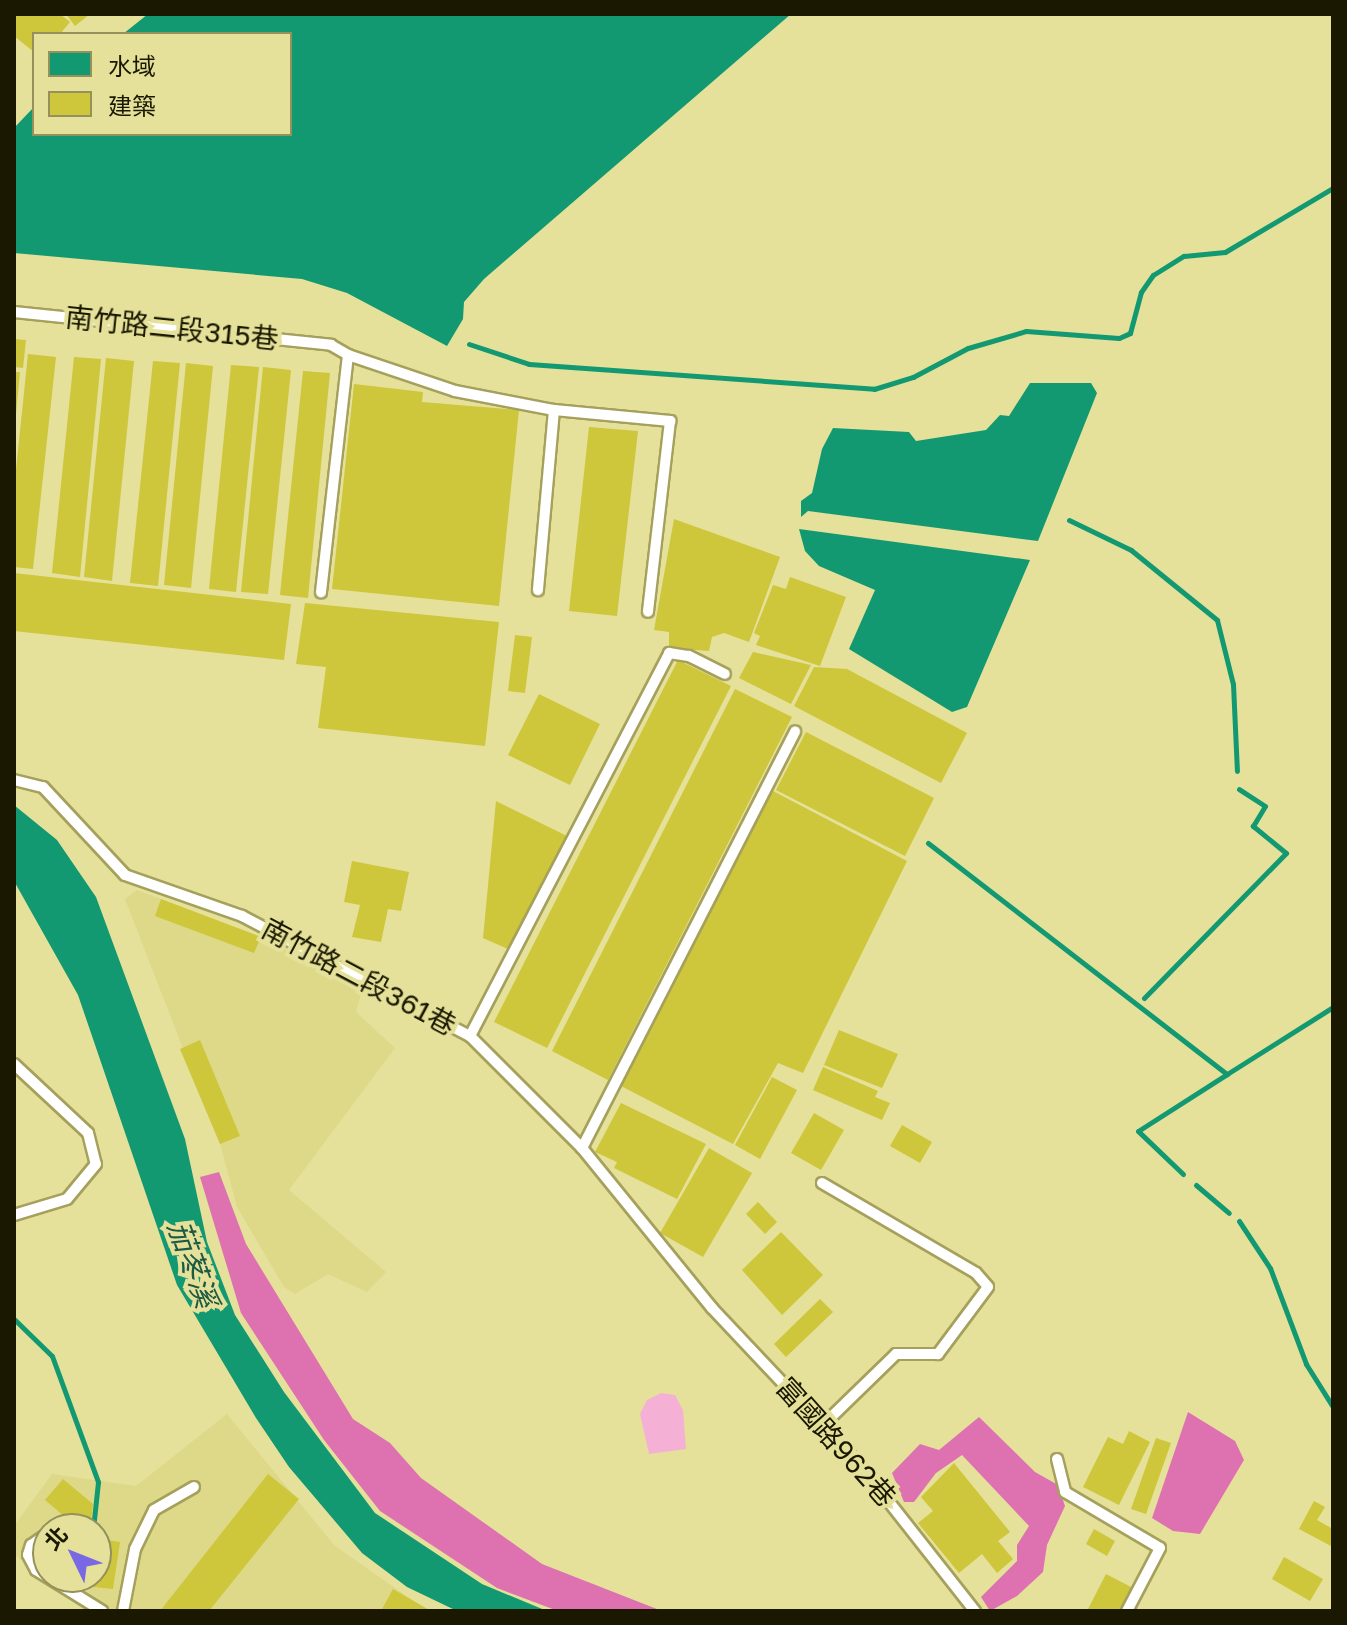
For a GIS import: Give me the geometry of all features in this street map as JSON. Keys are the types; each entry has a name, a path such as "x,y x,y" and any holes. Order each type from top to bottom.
{"lane":[{"name":"南竹路二段315巷","path":"14,312 331,345 348,355"},
{"path":"321,592 348,355 455,391 554,410 670,421 648,612"},
{"path":"538,590 554,410"},
{"path":"470,1036 669,653 689,656 725,674"},
{"path":"582,1148 795,731"},
{"name":"南竹路二段361巷","path":"14,780 43,787 125,875 242,916 470,1036 582,1148 689,1280"},
{"path":"14,1064 88,1133 96,1164 67,1199 14,1215"},
{"path":"822,1183 976,1273 988,1287 938,1354 896,1354 823,1425"},
{"name":"富國路962巷","path":"689,1280 823,1425 975,1611"},
{"path":"1057,1459 1065,1492 1160,1548 1127,1611"},
{"path":"123,1611 135,1549 154,1510 194,1487"},
{"path":"32,1544 28,1555 32,1562"},
{"path":"73,1593 102,1611"}],"shaded area":[{"path":"137,890 261,937 363,987 356,1012 395,1048 289,1190 386,1272 367,1292 328,1274 295,1294 284,1287 237,1207 220,1144 125,899"},
{"path":"219,1172 246,1244 353,1419 390,1443 421,1478 542,1564 662,1611 558,1611 497,1588 380,1511 324,1440 241,1313 200,1177"},
{"path":"661,1393 675,1395 683,1410 686,1449 649,1454 640,1414 647,1400"},
{"path":"1188,1412 1235,1441 1244,1460 1200,1534 1173,1531 1152,1518"},
{"path":"227,1414 335,1546 428,1611 85,1611 63,1593 112,1593 112,1513 32,1513 32,1568 14,1554 14,1526 52,1474 136,1486"},
{"path":"979,1417 1035,1472 1058,1485 1065,1506 1047,1545 1043,1572 1017,1596 990,1611 981,1597 1017,1561 1017,1545 1029,1526 962,1455 936,1473 914,1502 904,1502 892,1473 920,1444 939,1450"}],"water":[{"path":"148,14 791,14 484,279 464,302 463,319 447,346 347,293 302,279 14,253 14,128 32,109 32,136 292,136 292,32 126,32"},
{"path":"1030,383 1091,383 1097,393 1038,541 808,511 801,517 801,501 812,493 822,449 833,428 909,432 916,441 986,430 1000,415 1009,416"},
{"path":"799,529 1030,560 967,707 952,712 849,649 875,590 819,566 805,551"},
{"name":"茄苳溪","path":"14,805 57,840 96,897 185,1139 207,1242 235,1315 284,1392 375,1513 482,1584 547,1611 457,1611 407,1587 362,1553 289,1467 256,1418 177,1285 78,995 14,881"}],"building":[{"path":"14,14 60,14 70,22 62,32 32,32 32,50 14,36"},
{"path":"66,14 90,14 75,26"},
{"path":"14,339 26,340 23,368 14,367"},
{"path":"28,354 56,357 33,569 14,567 14,489"},
{"path":"74,357 101,359 80,577 52,573"},
{"path":"106,358 134,361 112,581 84,577"},
{"path":"153,361 180,363 158,586 130,583"},
{"path":"186,363 213,366 191,588 164,585"},
{"path":"231,365 259,367 236,592 209,589"},
{"path":"263,367 291,370 268,594 241,592"},
{"path":"303,371 330,373 308,598 280,595"},
{"path":"14,372 20,372 16,414 14,414"},
{"path":"354,384 423,392 422,402 519,410 499,606 332,589"},
{"path":"589,427 638,431 617,616 569,611"},
{"path":"674,519 780,557 749,642 724,633 712,637 709,651 669,648 669,632 654,630"},
{"path":"14,573 291,604 284,660 14,631"},
{"path":"790,577 846,597 820,666 756,645 760,636 754,633 773,585 786,589"},
{"path":"305,603 499,622 485,746 318,728 326,667 296,664"},
{"path":"515,635 532,637 525,693 508,691"},
{"path":"753,652 811,665 791,704 739,678"},
{"path":"678,660 731,686 547,1048 494,1022"},
{"path":"814,667 847,669 967,733 941,783 794,706"},
{"path":"735,689 792,717 608,1080 552,1051"},
{"path":"539,694 600,724 570,785 508,755"},
{"path":"806,732 934,798 905,856 776,790"},
{"path":"771,790 907,861 803,1073 778,1063 733,1144 621,1086"},
{"path":"496,801 567,836 555,860 559,862 508,949 483,938"},
{"path":"352,861 409,872 401,911 388,909 381,942 352,937 360,905 344,902"},
{"path":"161,899 261,937 254,953 155,916"},
{"path":"839,1030 898,1054 882,1088 824,1065"},
{"path":"200,1040 240,1136 220,1144 180,1049"},
{"path":"823,1067 878,1091 875,1097 890,1103 882,1120 813,1090"},
{"path":"772,1077 797,1090 760,1159 735,1145"},
{"path":"621,1103 706,1144 677,1199 614,1168 617,1162 595,1152"},
{"path":"814,1113 844,1130 821,1170 791,1153"},
{"path":"902,1125 932,1142 920,1163 890,1146"},
{"path":"709,1148 752,1173 703,1257 660,1233"},
{"path":"758,1202 777,1222 765,1234 746,1214"},
{"path":"781,1232 823,1275 782,1315 742,1270"},
{"path":"820,1299 833,1312 786,1357 774,1344"},
{"path":"1129,1431 1150,1442 1119,1505 1083,1487 1108,1437 1123,1444"},
{"path":"1156,1438 1171,1443 1146,1514 1131,1509"},
{"path":"954,1463 1010,1532 998,1541 1013,1559 997,1573 982,1554 959,1573 918,1523 933,1511 921,1497"},
{"path":"268,1474 299,1499 209,1611 160,1611"},
{"path":"63,1479 93,1504 92,1513 60,1513 45,1500"},
{"path":"1314,1501 1325,1507 1317,1520 1333,1529 1331,1546 1299,1529"},
{"path":"1094,1529 1115,1541 1107,1556 1086,1544"},
{"path":"112,1541 120,1542 112,1589"},
{"path":"1284,1557 1323,1579 1310,1601 1272,1579"},
{"path":"1106,1574 1133,1588 1120,1611 1087,1611"},
{"path":"393,1589 431,1611 381,1611"}],"waterway":[{"path":"469,344 529,364 874,389 913,377 968,348 1026,331 1119,338 1130,333 1141,292 1153,275 1184,256 1225,252 1333,188"},
{"path":"1069,520 1131,550 1217,620 1233,684 1237,771"},
{"path":"1144,998 1286,853 1253,826 1265,806 1239,789"},
{"path":"928,843 1227,1074 1333,1007"},
{"path":"1183,1174 1138,1131 1227,1074"},
{"path":"1196,1185 1229,1213"},
{"path":"1239,1221 1270,1268 1306,1364 1333,1407"},
{"path":"14,1319 52,1356 98,1482 95,1513"}]}
